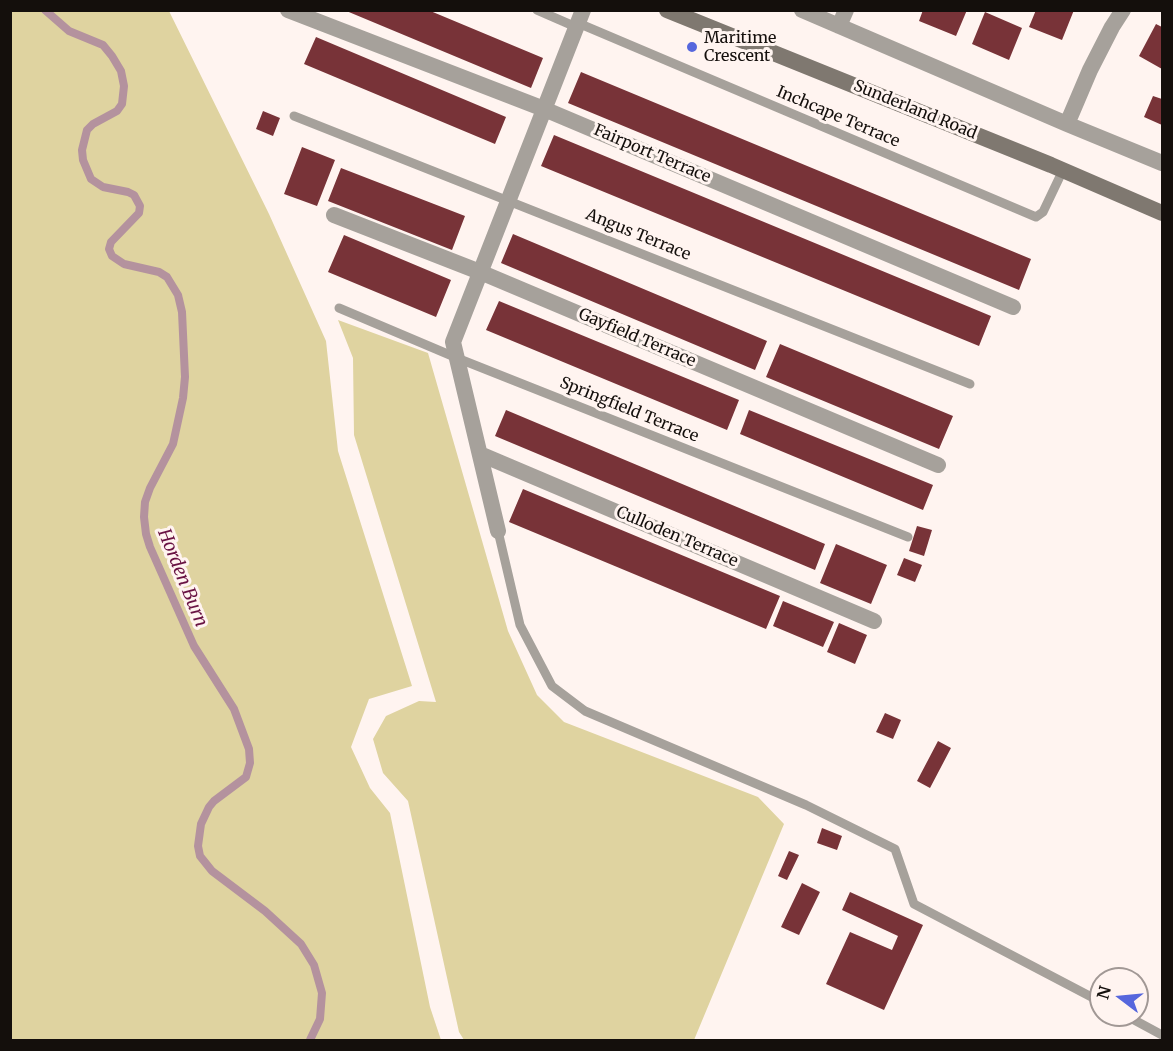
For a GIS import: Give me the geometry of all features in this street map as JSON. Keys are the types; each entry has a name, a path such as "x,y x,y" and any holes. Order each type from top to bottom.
{"main road":[{"name":"Sunderland Road","path":"667,10 1063,170 1162,213"}],"street":[{"name":"Fairport Terrace","path":"288,10 544,109 1013,307"},
{"path":"802,10 1162,163"},
{"path":"839,27 846,10"},
{"path":"1067,124 1094,62 1123,10"},
{"path":"498,531 453,342 579,20"},
{"name":"Gayfield Terrace","path":"334,215 480,272 938,465"},
{"name":"Culloden Terrace","path":"480,454 874,621"}],"lane":[{"name":"Inchcape Terrace","path":"537,10 579,20 1036,217 1043,212 1063,170"},
{"name":"Angus Terrace","path":"294,116 970,384"},
{"name":"Springfield Terrace","path":"339,308 457,358 908,537"},
{"path":"498,531 520,625 552,686 585,711 806,805 896,849 914,904 1089,996"},
{"path":"1147,1027 1162,1035"}],"shaded area":[{"path":"10,11 169,11 269,214 326,341 338,451 412,686 369,699 351,747 370,788 390,813 430,1007 441,1040 11,1040"},
{"path":"338,320 428,353 508,631 537,695 564,722 758,797 784,824 694,1040 464,1040 459,1032 408,801 383,773 373,739 386,716 419,701 436,702 354,435 353,358"}],"building":[{"path":"344,10 428,10 543,58 531,88"},
{"path":"923,10 967,10 956,36 919,21"},
{"path":"1036,10 1074,10 1062,40 1029,27"},
{"path":"985,12 1022,28 1009,60 972,44"},
{"path":"1156,24 1162,27 1162,69 1139,56"},
{"path":"316,37 506,117 495,144 304,64"},
{"path":"581,72 1031,259 1019,290 568,103"},
{"path":"1153,96 1162,99 1162,125 1144,117"},
{"path":"263,111 280,118 273,136 256,129"},
{"path":"554,135 991,316 979,346 541,166"},
{"path":"302,147 335,160 317,206 284,194"},
{"path":"341,168 465,216 452,250 328,201"},
{"path":"513,234 767,341 755,370 501,263"},
{"path":"344,235 451,280 436,317 328,272"},
{"path":"499,301 739,400 727,430 486,330"},
{"path":"780,344 953,416 939,449 766,377"},
{"path":"506,410 825,544 815,570 495,436"},
{"path":"749,410 933,485 923,510 740,434"},
{"path":"523,489 780,596 766,629 509,522"},
{"path":"917,526 932,530 924,556 909,551"},
{"path":"836,544 887,565 871,604 820,583"},
{"path":"904,558 922,565 915,582 897,575"},
{"path":"783,601 834,622 823,647 773,626"},
{"path":"839,623 867,635 855,664 827,652"},
{"path":"885,713 901,720 893,739 876,732"},
{"path":"938,741 951,748 930,788 917,781"},
{"path":"822,828 842,836 837,850 817,843"},
{"path":"789,851 799,855 787,880 778,876"},
{"path":"802,883 820,892 799,935 781,927"},
{"path":"850,892 923,925 884,1010 826,984 850,932 892,950 898,936 842,910"}],"waterway":[{"name":"Horden Burn","path":"45,10 69,31 103,45 121,71 124,86 122,104 117,111 93,124 87,130 82,150 83,160 91,179 103,187 134,195 140,206 139,213 111,242 109,249 112,256 124,264 159,272 167,277 178,295 182,312 185,377 183,398 173,444 145,502 146,534 194,646 234,709 249,749 250,763 246,777 209,807 201,824 198,846 200,856 212,871 265,911 301,944 314,965 322,993 320,1019 310,1040"}],"place":[{"name":"Maritime Crescent","path":"692,47"}]}
